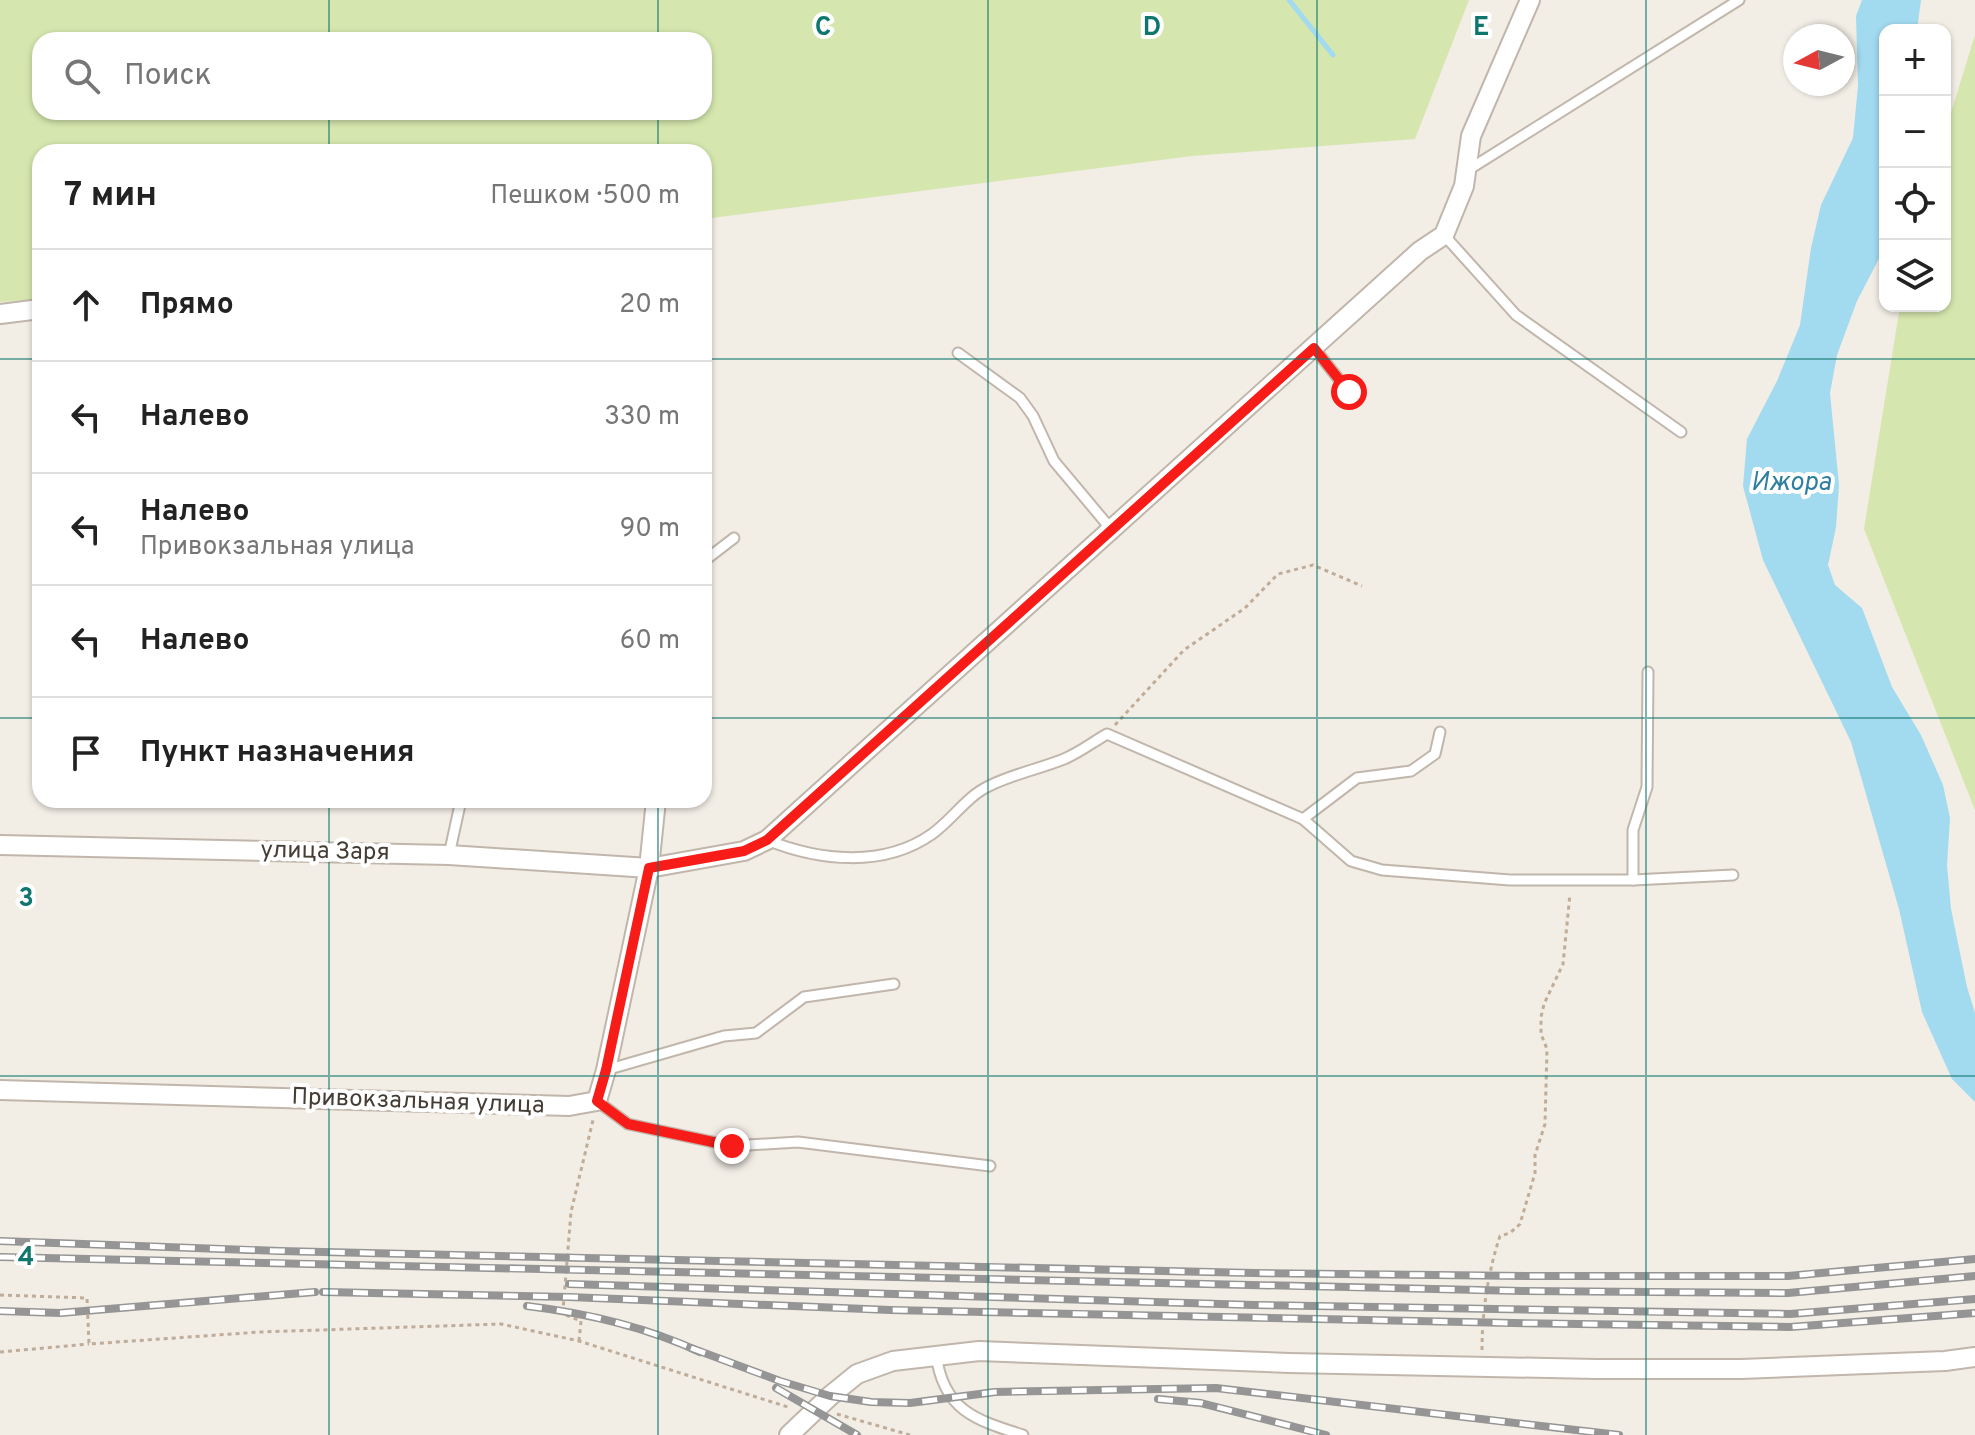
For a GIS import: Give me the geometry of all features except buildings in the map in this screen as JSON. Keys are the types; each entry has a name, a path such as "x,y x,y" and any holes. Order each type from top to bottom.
{"street":[{"path":"767,840 1420,251 1444,235 1464,186 1471,136 1530,0"},
{"path":"0,314 32,310"},
{"path":"597,1101 649,868 655,808"},
{"name":"улица Заря","path":"0,845 449,855 649,868 744,851 767,840"},
{"name":"Привокзальная улица","path":"0,1090 569,1106 597,1101"},
{"path":"789,1435 857,1374 893,1361 979,1351 1289,1363 1596,1369 1741,1369 1945,1361 1975,1357"}],"lane":[{"path":"1468,170 1739,0"},
{"path":"1444,235 1516,315 1681,432"},
{"path":"1314,348 1349,392"},
{"path":"958,353 1020,398 1033,416 1054,461 1111,529"},
{"path":"712,555 734,538"},
{"path":"1633,880 1633,830 1647,787 1648,672"},
{"path":"1303,819 1357,778 1411,771 1435,754 1440,732"},
{"path":"767,840 798,853 847,858 892,854 931,835 985,788 1023,771 1066,758 1107,734 1303,819 1351,861 1382,870 1510,880 1633,880 1733,875"},
{"path":"449,855 459,808"},
{"path":"606,1070 724,1036 756,1033 804,997 894,984"},
{"path":"597,1101 628,1124 732,1146 798,1142 990,1166"},
{"path":"936,1354 938,1373 950,1398 964,1412 982,1422 1023,1435"}],"path":[{"path":"1107,734 1184,650 1245,608 1278,574 1313,565 1362,586"},
{"path":"1482,1366 1482,1334 1493,1256 1500,1236 1510,1233 1520,1224 1545,1124 1547,1049 1541,1034 1541,1017 1563,964 1571,880"},
{"path":"579,1341 581,1321 563,1314 563,1310 571,1212 597,1101"},
{"path":"0,1295 87,1298 89,1344"},
{"path":"0,1352 260,1332 501,1324 579,1341 910,1435"}],"green space":[{"path":"0,0 1469,0 1415,139 1192,156 712,218 712,144 32,144 32,300 0,302"},
{"path":"1975,35 1975,810 1864,529 1899,312 1951,312 1951,113"}],"water":[{"name":"Ижора","path":"1862,0 1921,0 1918,24 1879,24 1879,259 1857,301 1837,355 1830,393 1839,485 1836,527 1828,565 1835,585 1862,608 1892,687 1921,735 1943,785 1950,818 1947,865 1951,909 1975,1013 1975,1102 1952,1079 1922,1012 1899,909 1851,742 1763,560 1743,486 1747,439 1777,381 1800,325 1811,248 1821,205 1853,138 1858,86 1856,16"}],"waterway":[{"path":"1289,0 1333,55"}],"railway":[{"path":"0,1241 280,1251 1254,1273 1528,1276 1788,1276 1975,1259"},
{"path":"0,1257 1522,1291 1788,1293 1975,1276"},
{"path":"569,1284 1253,1305 1790,1314 1975,1299"},
{"path":"0,1311 60,1313 315,1292"},
{"path":"323,1292 569,1297 890,1310 1790,1327 1975,1313"},
{"path":"527,1306 615,1322 700,1352"},
{"path":"691,1348 780,1381 830,1396 871,1402 910,1403 995,1392 1216,1388 1619,1435"},
{"path":"776,1388 857,1435"},
{"path":"1158,1399 1201,1403 1326,1435"}],"route":[{"path":"732,1146 628,1124 597,1101 649,868 744,851 767,840 1314,348 1349,392"}]}
